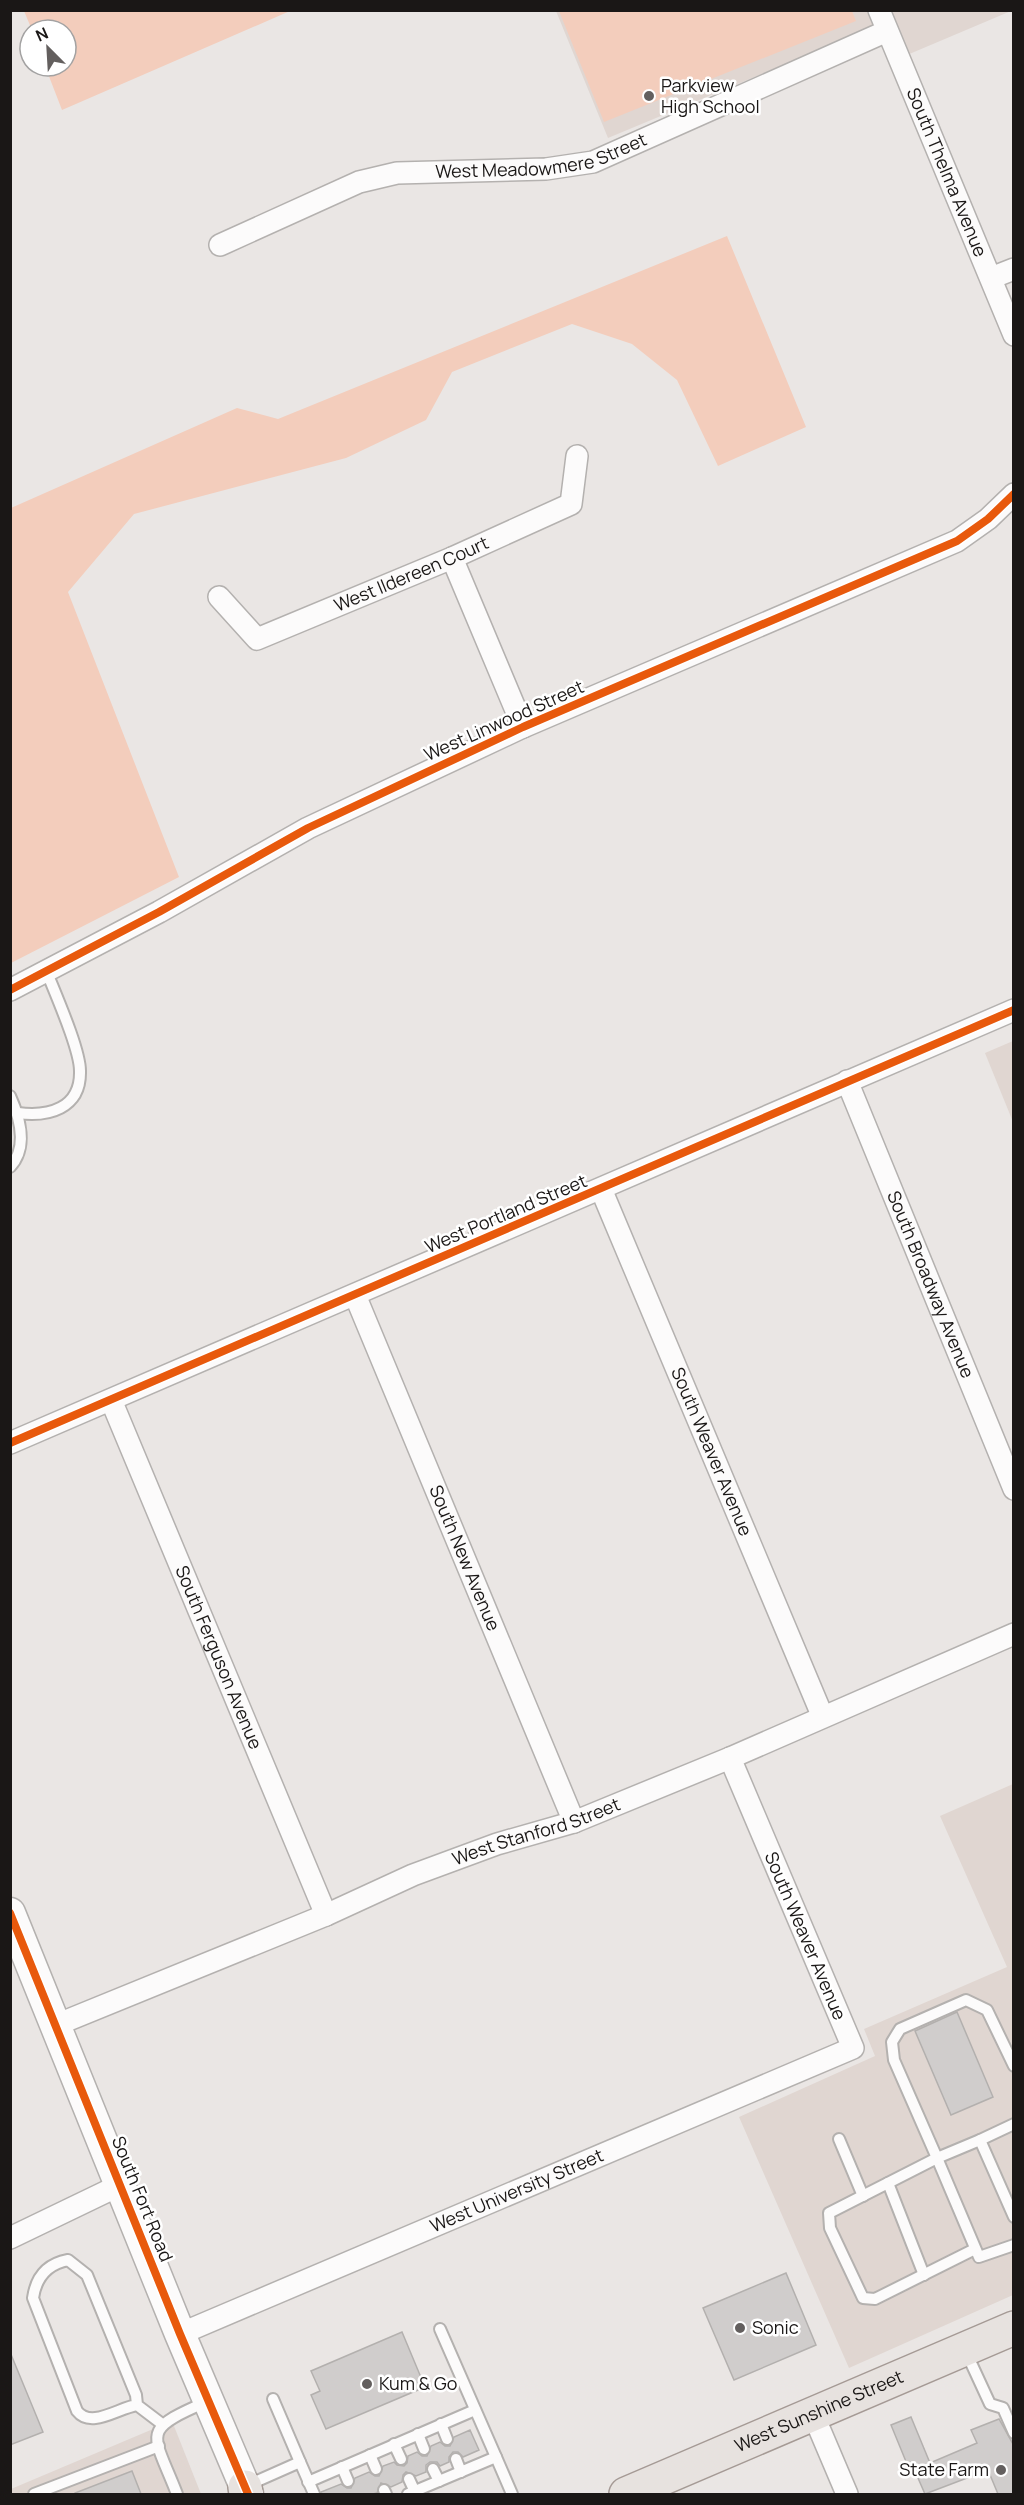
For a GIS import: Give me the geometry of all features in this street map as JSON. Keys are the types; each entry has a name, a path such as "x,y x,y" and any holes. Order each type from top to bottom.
{"main road":[{"name":"West Sunshine Street","path":"626,2494 1013,2329"}],"street":[{"name":"South Thelma Avenue","path":"879,10 1014,335"},
{"name":"West Meadowmere Street","path":"220,245 359,182 397,172 546,169 593,162 887,31"},
{"path":"991,279 1014,268"},
{"name":"West Ildereen Court","path":"219,597 257,639 452,558 571,504 577,456"},
{"name":"West Linwood Street","path":"10,990 159,912 308,828 523,727 957,541 988,519 1014,494"},
{"path":"452,558 523,727"},
{"name":"West Portland Street","path":"10,1443 1014,1010"},
{"name":"South Broadway Avenue","path":"847,1081 1014,1489"},
{"name":"South Weaver Avenue","path":"601,1189 822,1715"},
{"name":"South New Avenue","path":"356,1295 574,1822"},
{"name":"South Ferguson Avenue","path":"111,1400 326,1915"},
{"name":"West Stanford Street","path":"56,2025 326,1915 413,1875 487,1848 574,1822 730,1758 822,1715 1014,1634"},
{"name":"South Weaver Avenue","path":"730,1758 853,2048"},
{"name":"South Fort Road","path":"10,1913 24,1961 56,2025 246,2492"},
{"name":"West University Street","path":"180,2334 853,2048"},
{"path":"10,2238 120,2185"},
{"path":"813,2414 847,2494"}],"lane":[{"path":"18,1113 44,1115 62,1108 75,1091 81,1073 79,1061 46,970"},
{"path":"10,1096 18,1113 21,1136 20,1153 10,1167"},
{"path":"1014,2066 987,2010 966,2000 900,2029 892,2042 894,2060 979,2257 1014,2245"},
{"path":"975,2249 875,2299 863,2298 830,2228 829,2214 937,2158 1014,2124"},
{"path":"839,2139 863,2196"},
{"path":"980,2140 1014,2217"},
{"path":"888,2183 924,2275"},
{"path":"137,2405 90,2420 77,2411 33,2298 34,2286 48,2267 68,2260 87,2275 136,2396 137,2405 162,2424"},
{"path":"440,2329 512,2494"},
{"path":"965,2349 990,2404 1003,2408 1014,2433"},
{"path":"273,2399 314,2494"},
{"path":"177,2494 159,2446 158,2432 162,2424 208,2401"},
{"path":"308,2482 475,2410"},
{"path":"441,2424 447,2439"},
{"path":"418,2434 424,2449"},
{"path":"394,2444 401,2459"},
{"path":"34,2494 159,2446"},
{"path":"370,2455 376,2469"},
{"path":"409,2479 411,2493 496,2457"},
{"path":"456,2460 461,2472"},
{"path":"246,2492 300,2462"},
{"path":"342,2467 348,2481"},
{"path":"433,2469 439,2481"}],"shaded area":[{"path":"24,11 290,11 62,110 50,78 78,78 78,18 27,18"},
{"name":"Parkview High School","path":"556,11 1011,11 907,55 891,20 608,138"},
{"name":"Parkview High School","path":"559,11 852,11 856,21 604,122"},
{"path":"727,236 806,427 718,466 677,380 632,344 572,324 452,372 426,420 346,458 134,514 68,592 179,877 11,963 11,508 237,408 278,419"},
{"path":"1013,1041 1013,1122 985,1053"},
{"path":"1013,1784 1013,2295 849,2368 739,2117 875,2056 864,2029 1007,1967 940,1816"},
{"path":"172,2421 201,2494 11,2494 11,2489"}],"building":[{"path":"957,2012 993,2097 951,2115 915,2031"},
{"path":"786,2273 816,2345 734,2380 703,2308"},
{"path":"402,2332 425,2387 326,2429 311,2395 320,2391 311,2371"},
{"path":"10,2352 43,2432 10,2445"},
{"path":"911,2417 930,2463 977,2443 971,2430 999,2419 1014,2446 1014,2494 998,2494 988,2470 925,2494 911,2462 907,2464 891,2425"},
{"path":"470,2430 479,2450 463,2457 458,2452 453,2452 449,2457 449,2462 440,2466 437,2462 430,2462 426,2465 426,2472 416,2476 406,2472 402,2482 391,2487 381,2483 377,2493 321,2494 341,2484 351,2488 355,2478 369,2472 379,2476 383,2466 394,2462 404,2466 408,2456 417,2452 422,2456 427,2456 431,2446 440,2442 445,2446 450,2446 454,2437"},
{"path":"132,2471 141,2494 75,2494 75,2493"}],"cycle path":[{"path":"10,990 159,912 308,828 523,727 957,541 988,519 1014,494"},
{"path":"10,1443 1014,1010"},
{"path":"10,1913 180,2334 248,2494"}],"place":[{"name":"Parkview High School","path":"649,96"},
{"name":"Sonic","path":"740,2328"},
{"name":"Kum & Go","path":"367,2384"},
{"name":"State Farm","path":"1001,2470"}]}
